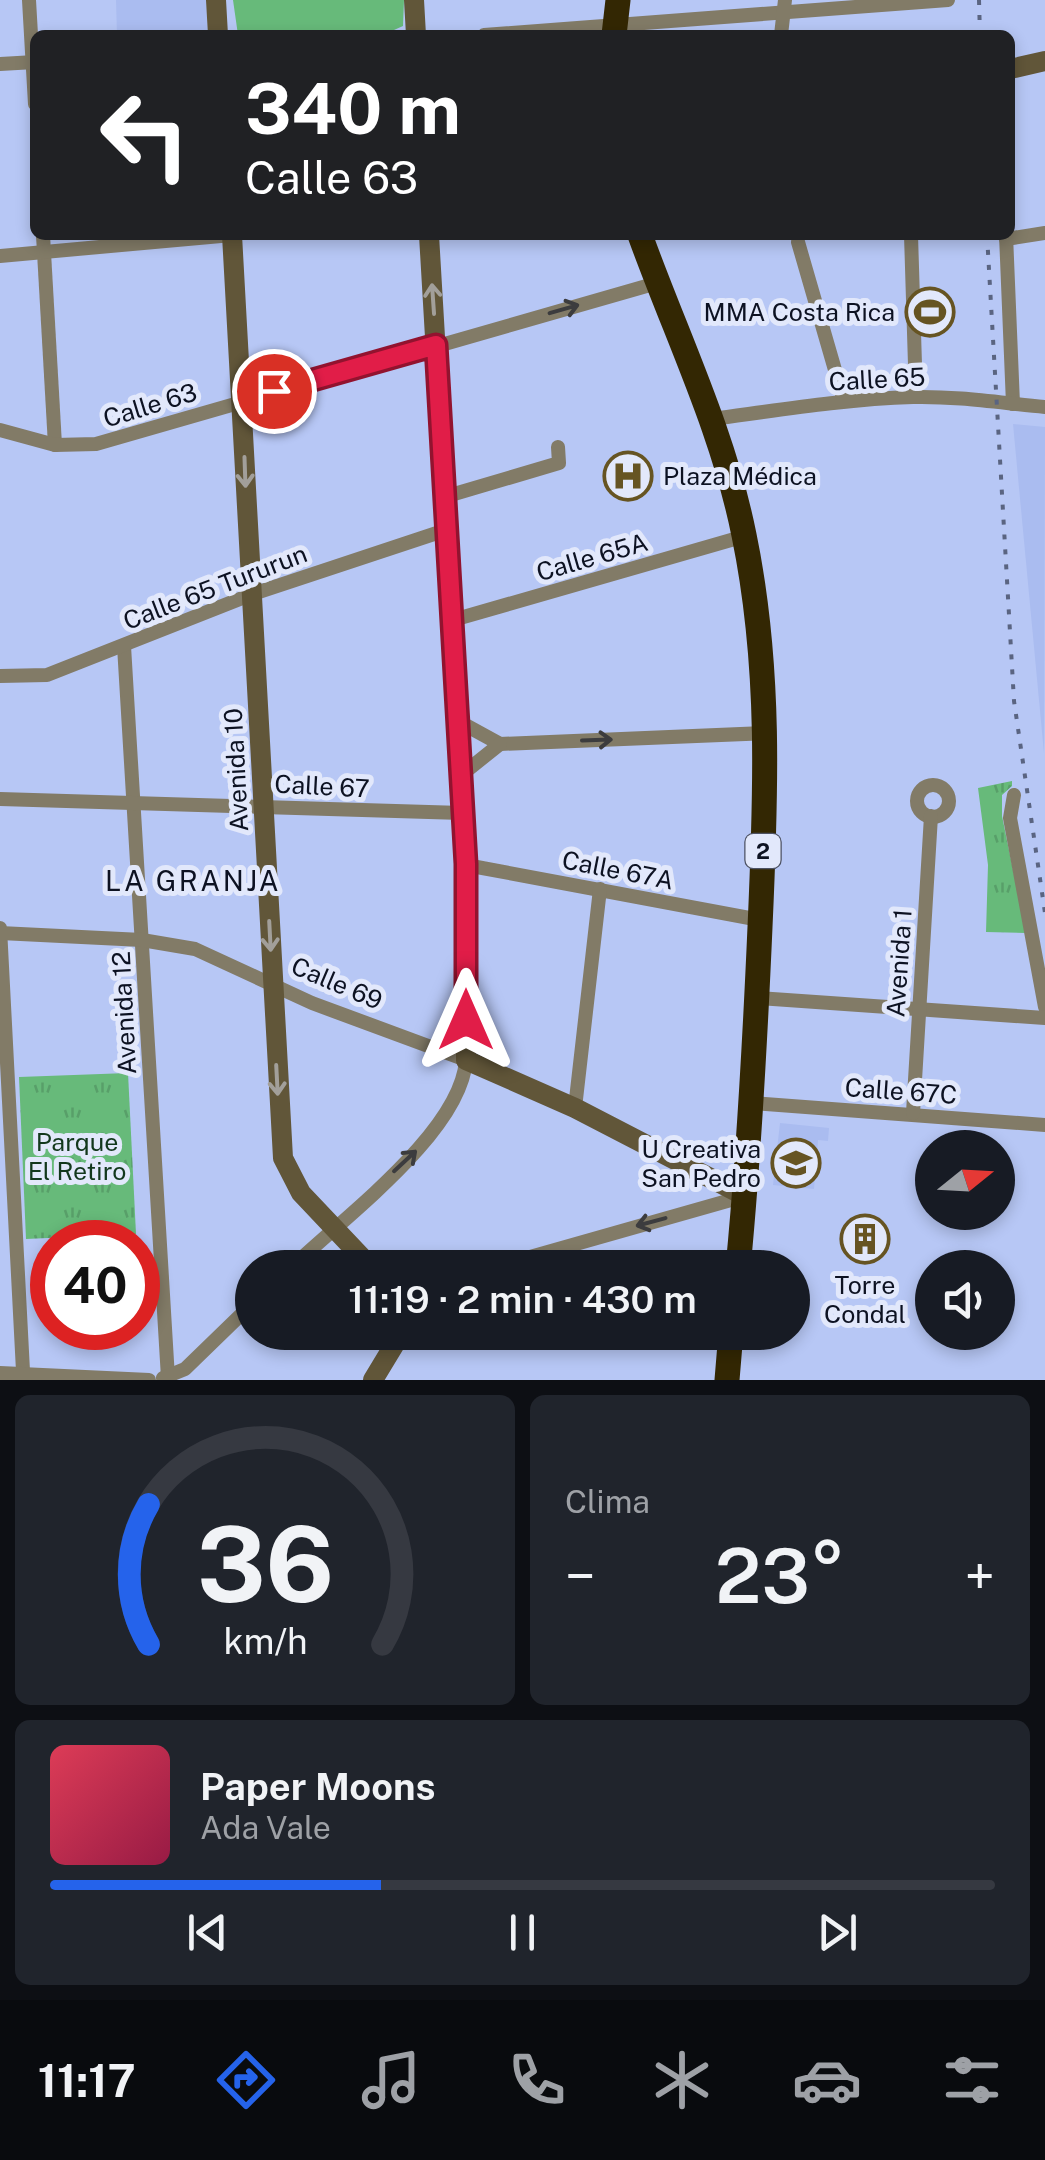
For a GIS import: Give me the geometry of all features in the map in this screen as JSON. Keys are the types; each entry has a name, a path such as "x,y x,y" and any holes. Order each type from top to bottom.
{"highway":[{"path":"614,30 618,0"},
{"name":"2","path":"642,240 712,419 744,536 765,676 767,733 753,1103 740,1250"},
{"path":"727,1380 730,1350"}],"street":[{"path":"29,0 31,30"},
{"path":"216,0 218,30"},
{"path":"414,0 416,30"},
{"path":"621,30 784,7 948,0"},
{"path":"1015,67 1042,57"},
{"path":"0,64 30,62"},
{"path":"1015,236 1045,234"},
{"path":"43,240 55,445"},
{"path":"0,256 180,240"},
{"name":"Avenida 10","path":"232,240 283,1158 301,1193 355,1250"},
{"path":"310,1250 429,1138 464,1082 466,864 429,240"},
{"path":"911,240 916,397"},
{"path":"1006,240 1012,404"},
{"path":"798,242 844,401"},
{"name":"Calle 63","path":"0,430 55,445 96,444 657,283"},
{"name":"Calle 65","path":"712,419 844,401 916,397 1045,408"},
{"path":"444,497 560,463 558,447"},
{"name":"Calle 65 Tururun","path":"0,676 33,679 250,595 446,530"},
{"name":"Calle 65A","path":"453,620 744,536"},
{"name":"Avenida 12","path":"124,646 168,1378"},
{"path":"458,721 500,744 767,733"},
{"path":"460,776 500,744"},
{"path":"1014,795 1010,818 1045,1008"},
{"name":"Calle 67","path":"0,799 462,813"},
{"name":"Avenida 1","path":"913,1113 931,816"},
{"name":"Calle 67A","path":"466,864 760,920"},
{"path":"575,1108 600,889"},
{"path":"0,931 5,1134 24,1371"},
{"name":"Calle 69","path":"0,931 142,940 195,949 312,1003 466,1060 575,1108 745,1196"},
{"path":"757,998 1045,1018"},
{"name":"Calle 67C","path":"753,1103 1045,1125"},
{"path":"554,1250 745,1196"},
{"path":"0,1373 168,1378 185,1369 235,1320"},
{"path":"373,1380 391,1350"}],"shaded area":[{"path":"116,0 206,0 208,30 117,30"},
{"path":"1013,424 1045,427 1044,753"},
{"name":"U Creativa San Pedro","path":"780,1123 829,1128 828,1141 818,1140 814,1189 773,1185"}],"green space":[{"path":"233,0 404,0 403,26 394,30 237,30"},
{"path":"1012,781 1002,795 1002,816 1026,933 986,932 988,865 978,788"},
{"name":"Parque El Retiro","path":"128,1073 135,1220 30,1220 30,1239 26,1239 19,1077"}],"railway":[{"path":"979,0 980,30"},
{"path":"987,240 1014,701 1045,913"}],"place":[{"name":"MMA Costa Rica","path":"930,312"},
{"name":"Plaza Médica","path":"628,476"},
{"name":"U Creativa San Pedro","path":"796,1163"},
{"name":"Torre Condal","path":"865,1239"}],"district":[{"name":"LA GRANJA","path":"193,881"}],"route":[{"path":"274,391 436,345 466,864 466,1020"}]}
